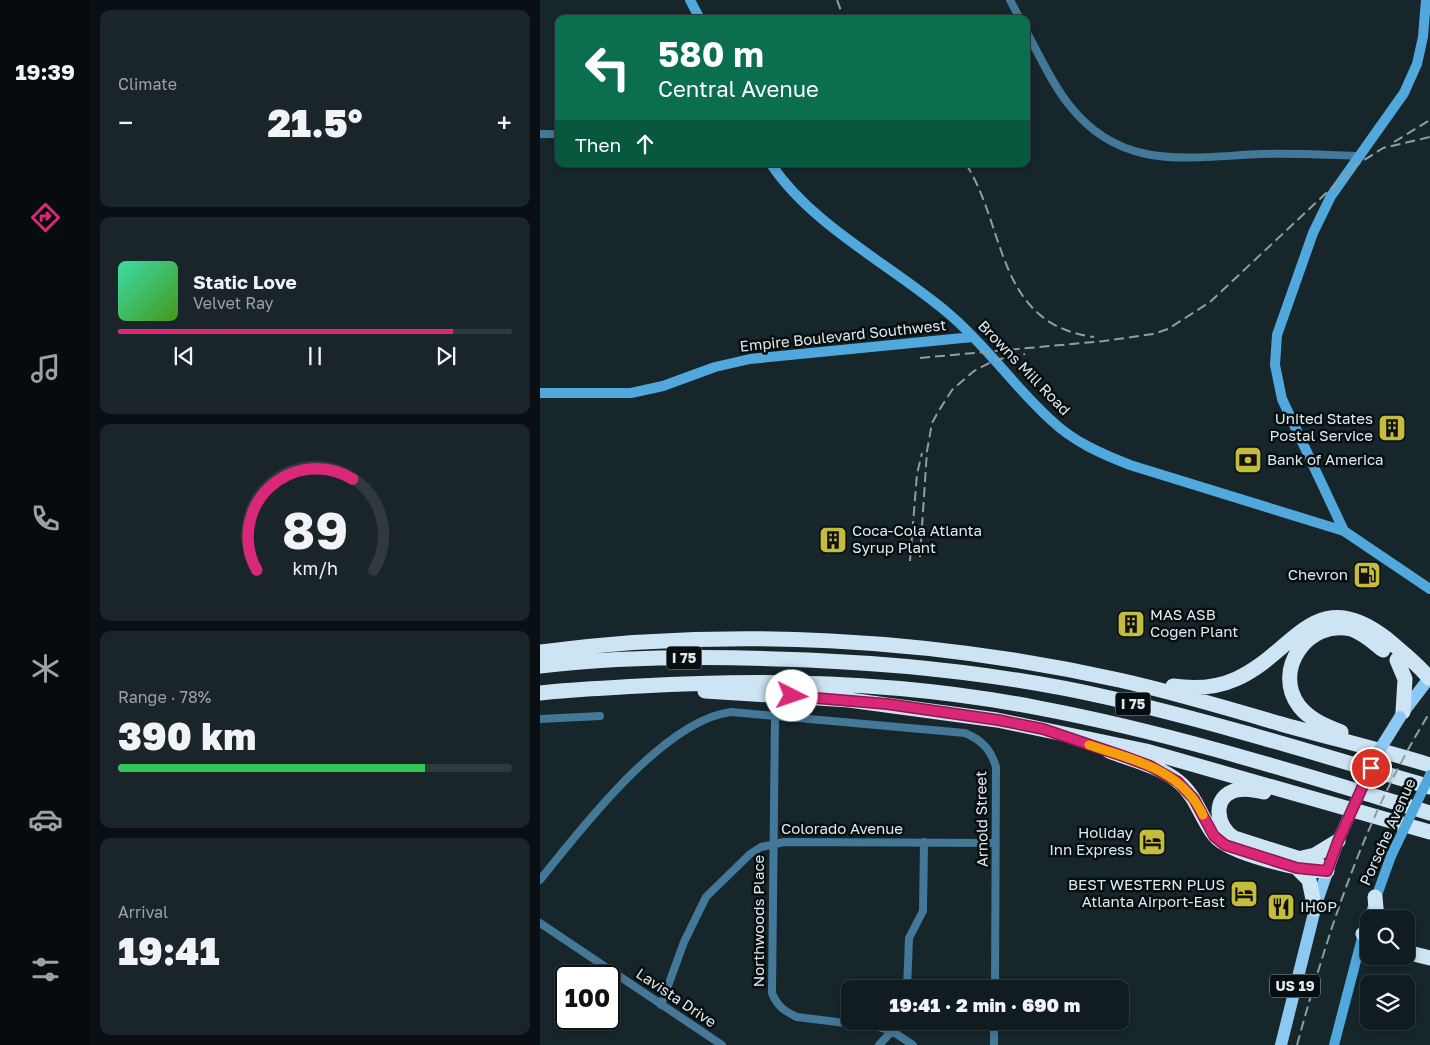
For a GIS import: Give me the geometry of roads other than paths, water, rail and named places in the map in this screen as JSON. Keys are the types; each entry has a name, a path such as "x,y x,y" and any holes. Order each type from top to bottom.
{"highway":[{"path":"540,652 609,644 721,639 834,641 960,652 1119,680 1193,688 1221,684 1251,671 1310,624 1332,618 1344,618 1363,622 1373,628 1417,663 1429,677"},
{"path":"1391,754 1328,727 1306,714 1294,697 1289,678 1293,659 1304,642 1318,633 1333,628 1343,628 1359,632 1411,671 1429,677"},
{"name":"I 75","path":"540,666 672,658 827,660 965,673 1108,698 1249,735 1430,787"},
{"path":"827,660 845,669 973,682 1105,705 1163,719 1430,796"},
{"path":"1397,660 1405,679 1401,715"},
{"path":"1119,680 1430,766"},
{"name":"I 75","path":"540,693 637,686 745,682 869,686 957,695 1037,707 1170,738 1430,812"},
{"path":"637,686 877,703 998,720 1146,751 1430,832"},
{"path":"1043,729 1166,773 1178,782 1194,799 1219,841 1238,850 1300,863 1313,862 1327,871"},
{"path":"1315,909 1308,880 1300,863 1228,834 1220,824 1218,817 1220,804 1232,792 1245,790 1332,804"},
{"path":"1396,823 1430,836"},
{"path":"1300,863 1338,841"},
{"path":"1375,897 1376,910"},
{"path":"1415,944 1430,948"},
{"path":"1415,954 1430,958"}],"main road":[{"name":"US 19","path":"1280,1045 1315,909 1338,841 1377,754 1401,715 1429,677"}],"street":[{"path":"690,0 698,15"},
{"path":"1010,0 1018,15"},
{"path":"1344,531 1282,399 1276,378 1276,352 1281,319 1314,233 1331,196 1393,112 1404,93 1417,64 1423,37 1426,0"},
{"path":"1030,38 1056,86 1070,107 1088,124 1124,147 1145,155 1181,159 1263,154 1361,156"},
{"path":"540,134 555,134"},
{"name":"Browns Mill Road","path":"774,167 805,204 929,297 973,337 1052,421 1076,439 1102,454 1130,466 1344,531 1430,589"},
{"name":"Empire Boulevard Southwest","path":"540,392 631,393 663,386 715,367 750,359 973,337"},
{"name":"Arnold Street","path":"540,880 605,801 637,769 700,721 716,714 731,712 956,731 975,737 988,749 996,767 995,980"},
{"path":"540,719 600,716"},
{"name":"Northwoods Place","path":"775,716 770,983 776,1002 785,1012 797,1017 878,1027 892,1031"},
{"name":"Porsche Avenue","path":"1372,910 1375,897 1391,856 1430,775"},
{"path":"907,980 909,938 923,911 924,842"},
{"name":"Colorado Avenue","path":"661,1005 684,942 706,897 750,854 773,843 996,843"},
{"name":"Lavista Drive","path":"540,923 722,1045"},
{"name":"Porsche Avenue","path":"1334,1045 1360,959"},
{"path":"994,1030 994,1045"},
{"path":"879,1045 892,1031 913,1045"}],"railway":[{"path":"837,0 843,15"},
{"path":"1394,142 1430,120"},
{"path":"920,358 1104,341 1153,334 1168,329 1210,302 1355,166 1383,148 1430,137"},
{"path":"968,167 990,217 1009,270 1021,294 1038,314 1062,328 1094,337"},
{"path":"920,557 927,451 932,423 952,390 974,371 995,360 1025,354"},
{"path":"910,561 917,474 922,453"},
{"path":"1297,1045 1322,957 1351,874 1386,792 1430,712"}],"place":[{"name":"United States Postal Service","path":"1392,428"},
{"name":"Bank of America","path":"1248,460"},
{"name":"Coca-Cola Atlanta Syrup Plant","path":"833,540"},
{"name":"Chevron","path":"1367,575"},
{"name":"MAS ASB Cogen Plant","path":"1131,624"},
{"name":"Holiday Inn Express","path":"1152,842"},
{"name":"BEST WESTERN PLUS Atlanta Airport-East","path":"1244,894"},
{"name":"IHOP","path":"1281,907"}]}
